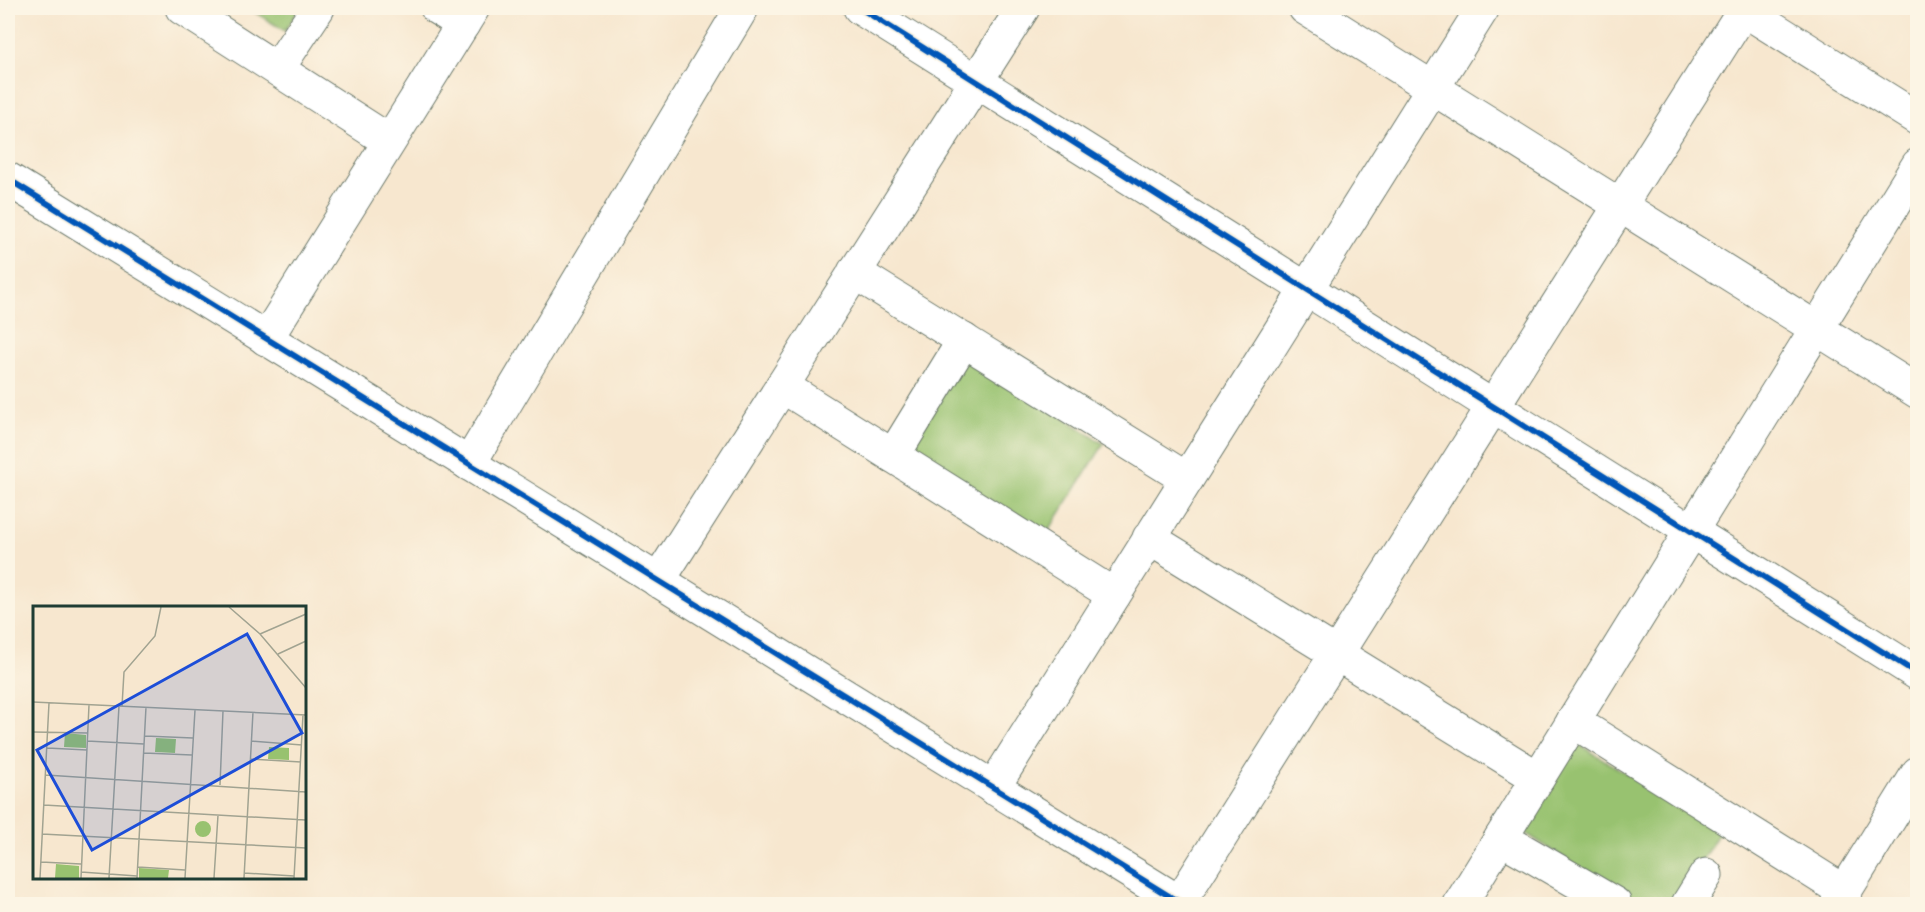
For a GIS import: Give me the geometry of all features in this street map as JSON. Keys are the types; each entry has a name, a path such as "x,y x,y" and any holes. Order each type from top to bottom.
{"street":[{"path":"182,8 389,141"},
{"path":"278,68 318,8"},
{"path":"469,464 742,8"},
{"path":"860,8 1917,674"},
{"path":"658,581 1023,8"},
{"path":"1305,8 1917,392"},
{"path":"993,788 1483,8"},
{"path":"8,179 993,788 1165,900 1336,654 1743,8 1917,119"},
{"path":"266,339 389,141 458,13"},
{"path":"1460,904 1917,165"},
{"path":"854,272 1187,479"},
{"path":"893,456 964,340"},
{"path":"782,386 1114,595"},
{"path":"1149,538 1538,778"},
{"path":"1573,721 1841,898 1908,810 1917,773"},
{"path":"1501,838 1615,904"},
{"path":"1688,904 1706,874"}],"green space":[{"path":"248,8 300,8 285,31"},
{"path":"967,354 1104,444 1046,535 907,450"},
{"path":"1572,740 1720,831 1675,904 1636,904 1519,829"}],"cycle path":[{"path":"860,8 1918,674"},
{"path":"8,179 1182,904"}]}
